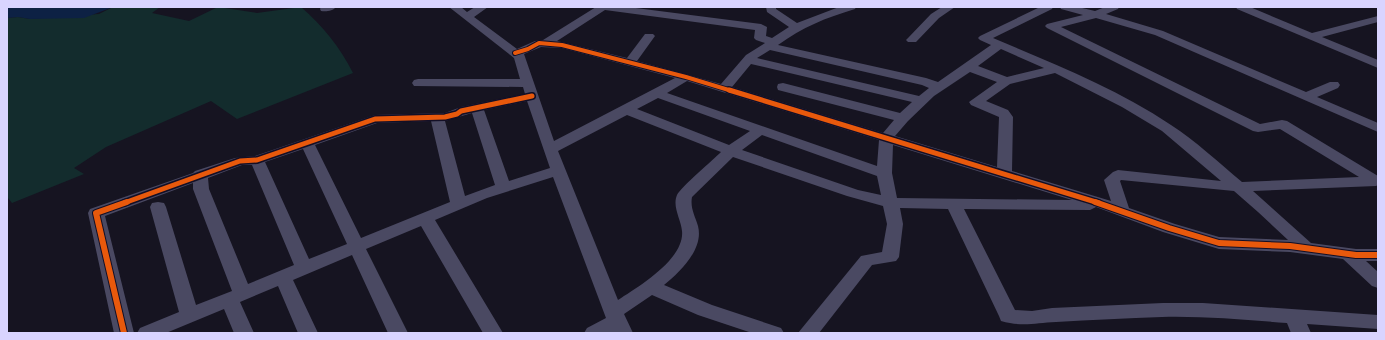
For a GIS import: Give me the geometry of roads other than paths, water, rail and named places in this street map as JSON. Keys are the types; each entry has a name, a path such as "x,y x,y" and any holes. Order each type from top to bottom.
{"street":[{"path":"454,7 519,56 550,149 618,322"},
{"path":"466,16 483,7"},
{"path":"546,43 603,7 761,27 760,38 771,44 926,82 938,87"},
{"path":"772,7 771,10 796,26"},
{"path":"724,88 749,60 796,26 851,7"},
{"path":"912,40 935,16 950,7"},
{"path":"1048,7 984,38 1079,79 1127,104 1167,128 1264,208 1306,248"},
{"path":"1068,7 1159,34 1378,128"},
{"path":"1114,7 1094,15 1051,26 1258,128 1282,124 1377,182"},
{"path":"1241,7 1378,64"},
{"path":"1312,36 1378,19"},
{"path":"630,62 649,36"},
{"path":"515,53 528,49 539,43 562,45 686,76 1116,208 1169,228 1219,243 1290,246 1348,254 1378,255"},
{"path":"808,333 867,260 890,257 896,224 884,173 886,138 903,118 929,93 999,45"},
{"path":"749,60 921,100"},
{"path":"968,67 1006,81"},
{"path":"1004,174 1006,117 1003,114 976,102 1006,81 1057,69"},
{"path":"550,149 626,110 686,76"},
{"path":"418,83 528,82"},
{"path":"1306,97 1334,85"},
{"path":"783,86 903,118"},
{"path":"656,93 884,173"},
{"path":"124,333 96,213 200,174 240,161 257,160 374,119 430,116 437,118 445,117 457,114 461,111 532,96"},
{"path":"807,114 822,97"},
{"path":"477,108 503,187"},
{"path":"626,110 731,151 852,193 892,203 1116,208"},
{"path":"437,118 459,204"},
{"path":"594,333 618,322 684,255 691,236 682,202 685,195 731,151 762,129"},
{"path":"307,143 398,333"},
{"path":"257,160 304,267"},
{"path":"156,331 189,315 282,276 459,204 503,187 558,170"},
{"path":"200,174 201,189 236,296 244,333"},
{"path":"1116,208 1112,180 1118,175 1238,187 1377,182"},
{"path":"953,204 1008,316 1032,318 1052,315 1164,310 1203,310 1297,325 1378,322"},
{"path":"158,207 189,315"},
{"path":"426,218 493,333"},
{"path":"1348,254 1378,282"},
{"path":"282,276 308,333"},
{"path":"651,287 705,310 774,333"}],"water":[{"path":"7,7 113,7 84,18 30,19 18,17 7,18"}]}
